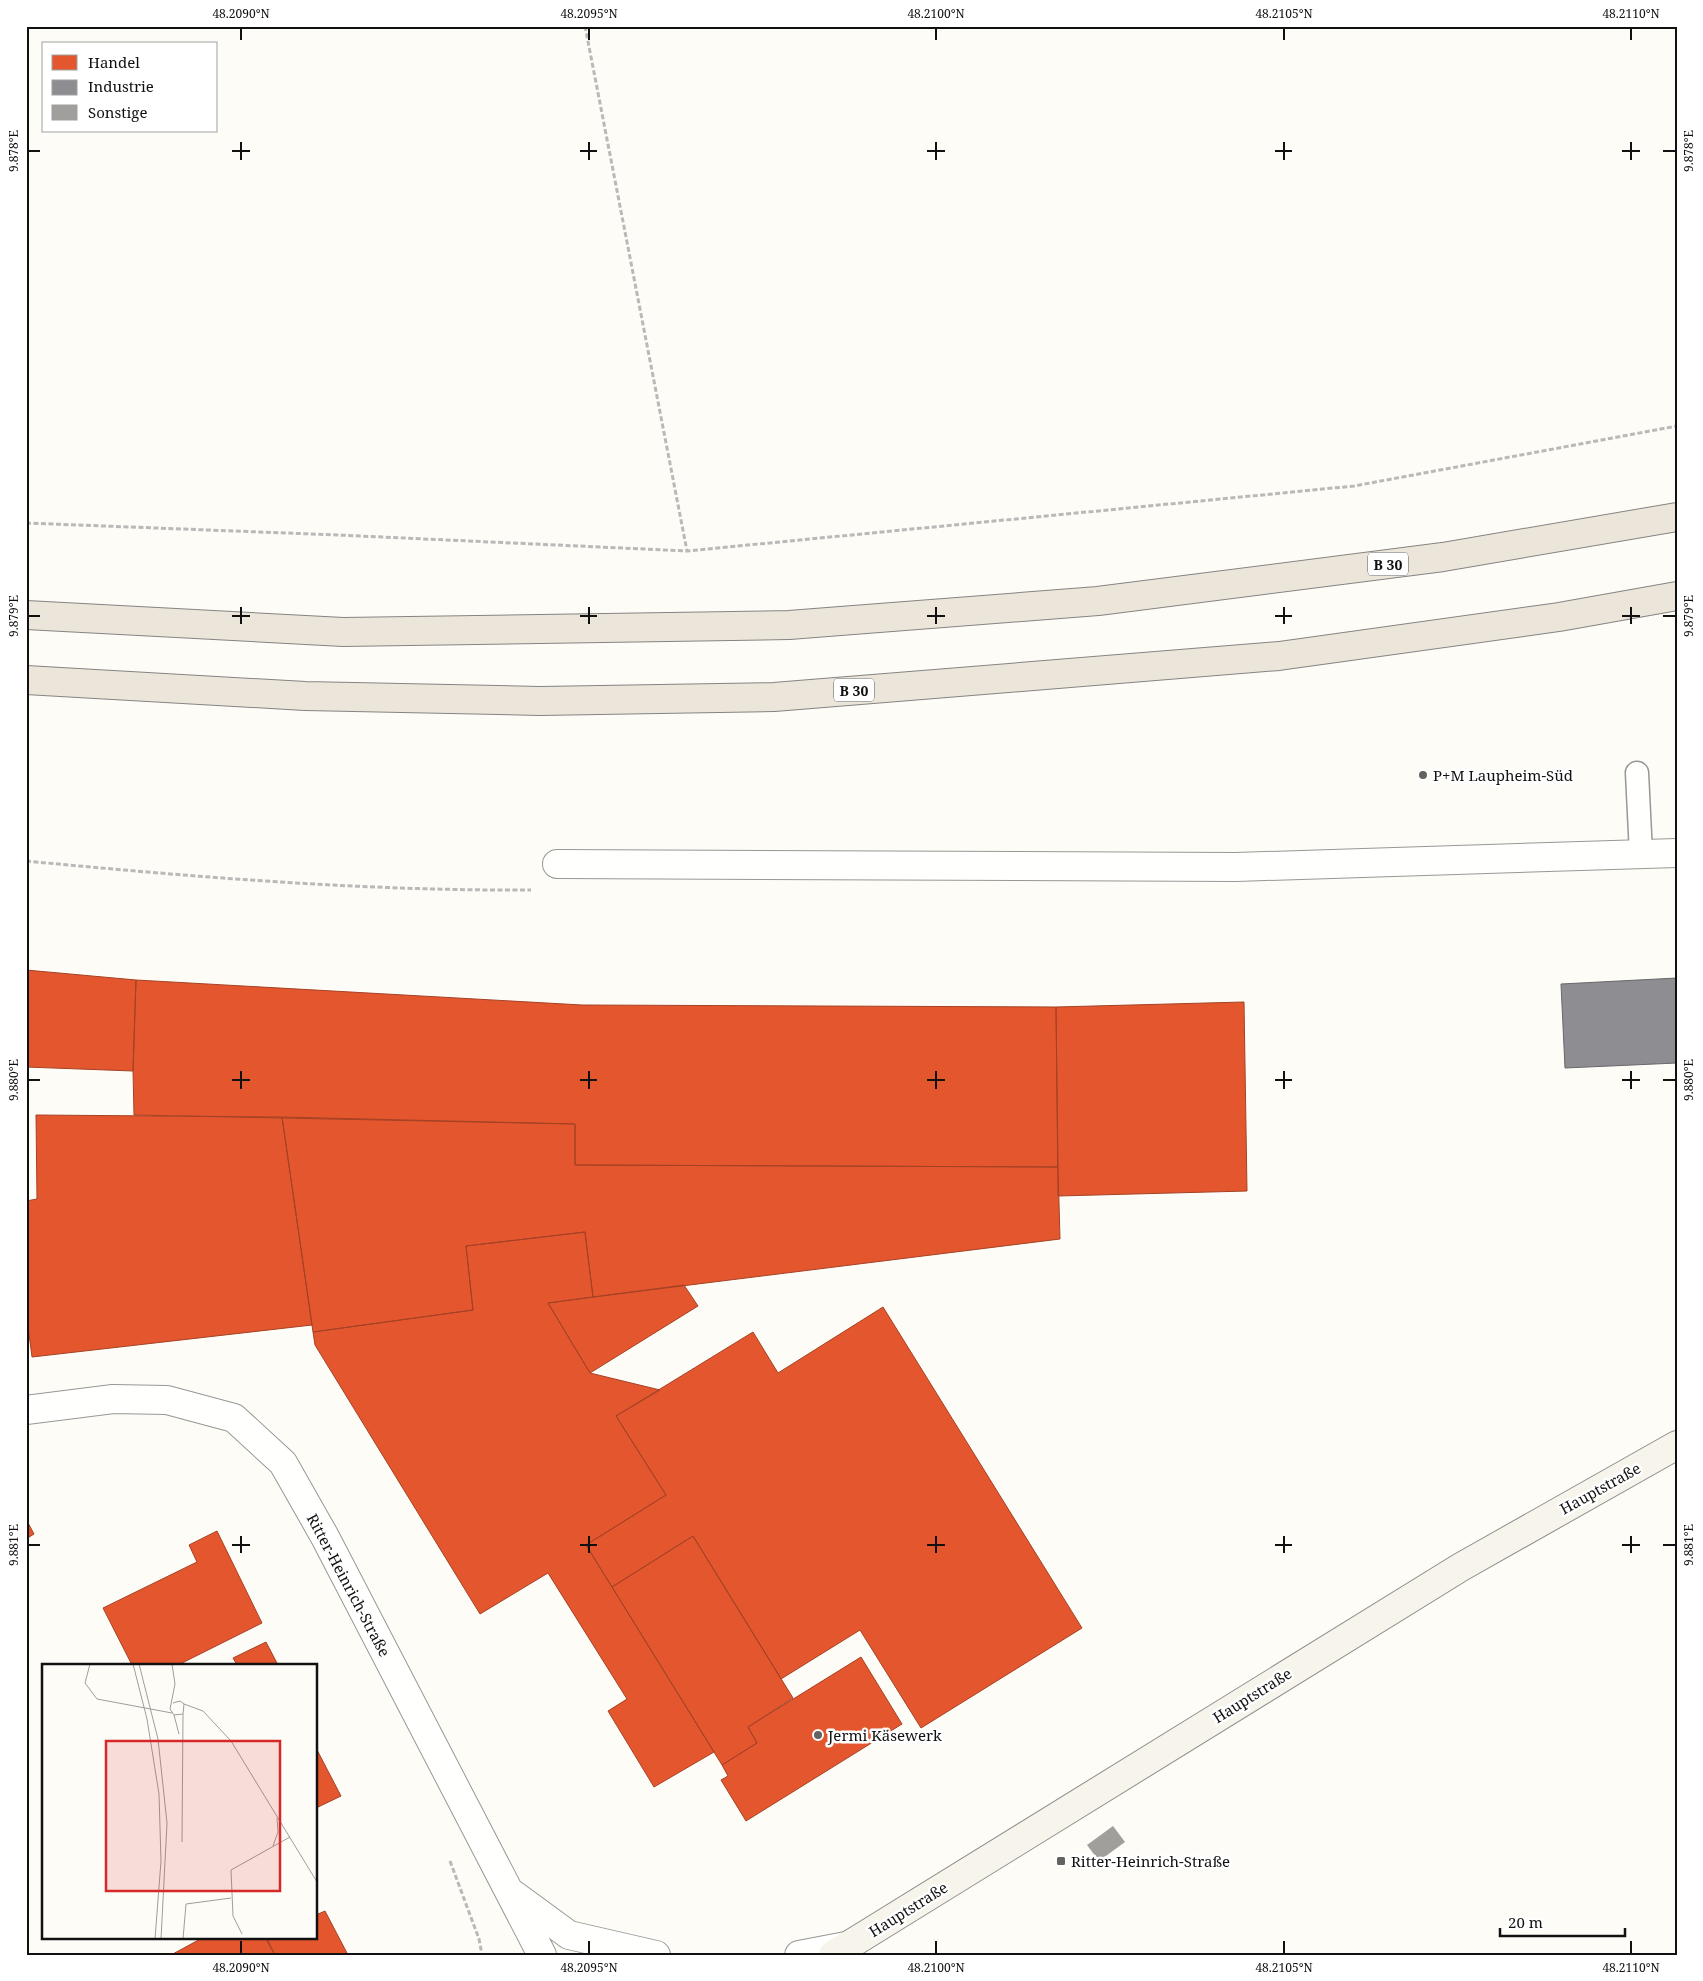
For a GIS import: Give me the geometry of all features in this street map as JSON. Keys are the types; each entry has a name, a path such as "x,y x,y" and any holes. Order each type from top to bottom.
{"highway":[{"name":"B 30","path":"26,615 342,632 789,625 1098,601 1443,557 1677,517"},
{"name":"B 30","path":"26,680 315,696 540,701 774,697 1279,656 1559,617 1677,596"}],"main road":[{"name":"Hauptstraße","path":"840,1951 1461,1566 1677,1445"}],"street":[{"path":"557,864 1236,867 1677,853"},
{"name":"Ritter-Heinrich-Straße","path":"26,1410 113,1399 167,1400 234,1418 283,1463 325,1537 542,1955"},
{"path":"509,1892 569,1935 656,1955"},
{"path":"799,1955 840,1951"}],"lane":[{"path":"1637,773 1642,854"}],"path":[{"path":"585,26 687,551"},
{"path":"26,523 348,535 687,551 1354,486 1677,426"}],"building: Handel":[{"path":"26,970 136,980 133,1071 26,1067"},
{"path":"136,980 582,1005 1056,1007 1058,1167 575,1165 575,1124 134,1115 133,1071"},
{"path":"1244,1002 1247,1191 1058,1196 1056,1007"},
{"path":"36,1115 282,1117 312,1325 32,1357 26,1311 26,1201 37,1199"},
{"path":"282,1117 575,1124 575,1165 1058,1167 1060,1239 593,1297 585,1232 466,1246 473,1310 313,1332"},
{"path":"585,1232 593,1297 548,1303 590,1373 660,1390 616,1416 666,1495 586,1545 714,1752 654,1787 608,1711 627,1699 548,1573 480,1614 315,1345 313,1332 473,1310 466,1246"},
{"path":"684,1285 698,1306 590,1373 548,1303"},
{"path":"883,1307 1082,1628 921,1728 860,1630 781,1679 693,1536 612,1587 586,1545 666,1495 616,1416 753,1332 778,1373"},
{"path":"26,1519 34,1534 26,1539"},
{"path":"217,1531 262,1623 180,1664 131,1664 103,1608 197,1562 189,1545"},
{"path":"693,1536 793,1698 748,1727 757,1743 722,1765 612,1587"},
{"path":"266,1642 277,1664 236,1664 233,1658"},
{"name":"Jermi Käsewerk","path":"861,1657 902,1724 746,1821 721,1780 728,1776 722,1765 757,1743 748,1727"},
{"path":"318,1752 341,1796 318,1807"},
{"path":"325,1911 348,1955 275,1955 267,1941 273,1938 318,1938 318,1914"},
{"path":"202,1938 266,1938 275,1955 171,1955"}],"building: Industrie":[{"path":"1677,978 1677,1063 1565,1068 1561,984"}],"building: Sonstige":[{"path":"1113,1826 1125,1842 1099,1861 1087,1845"}],"place":[{"name":"P+M Laupheim-Süd","path":"1423,775"},
{"name":"Jermi Käsewerk","path":"818,1735"},
{"name":"Ritter-Heinrich-Straße","path":"1061,1861"}]}
